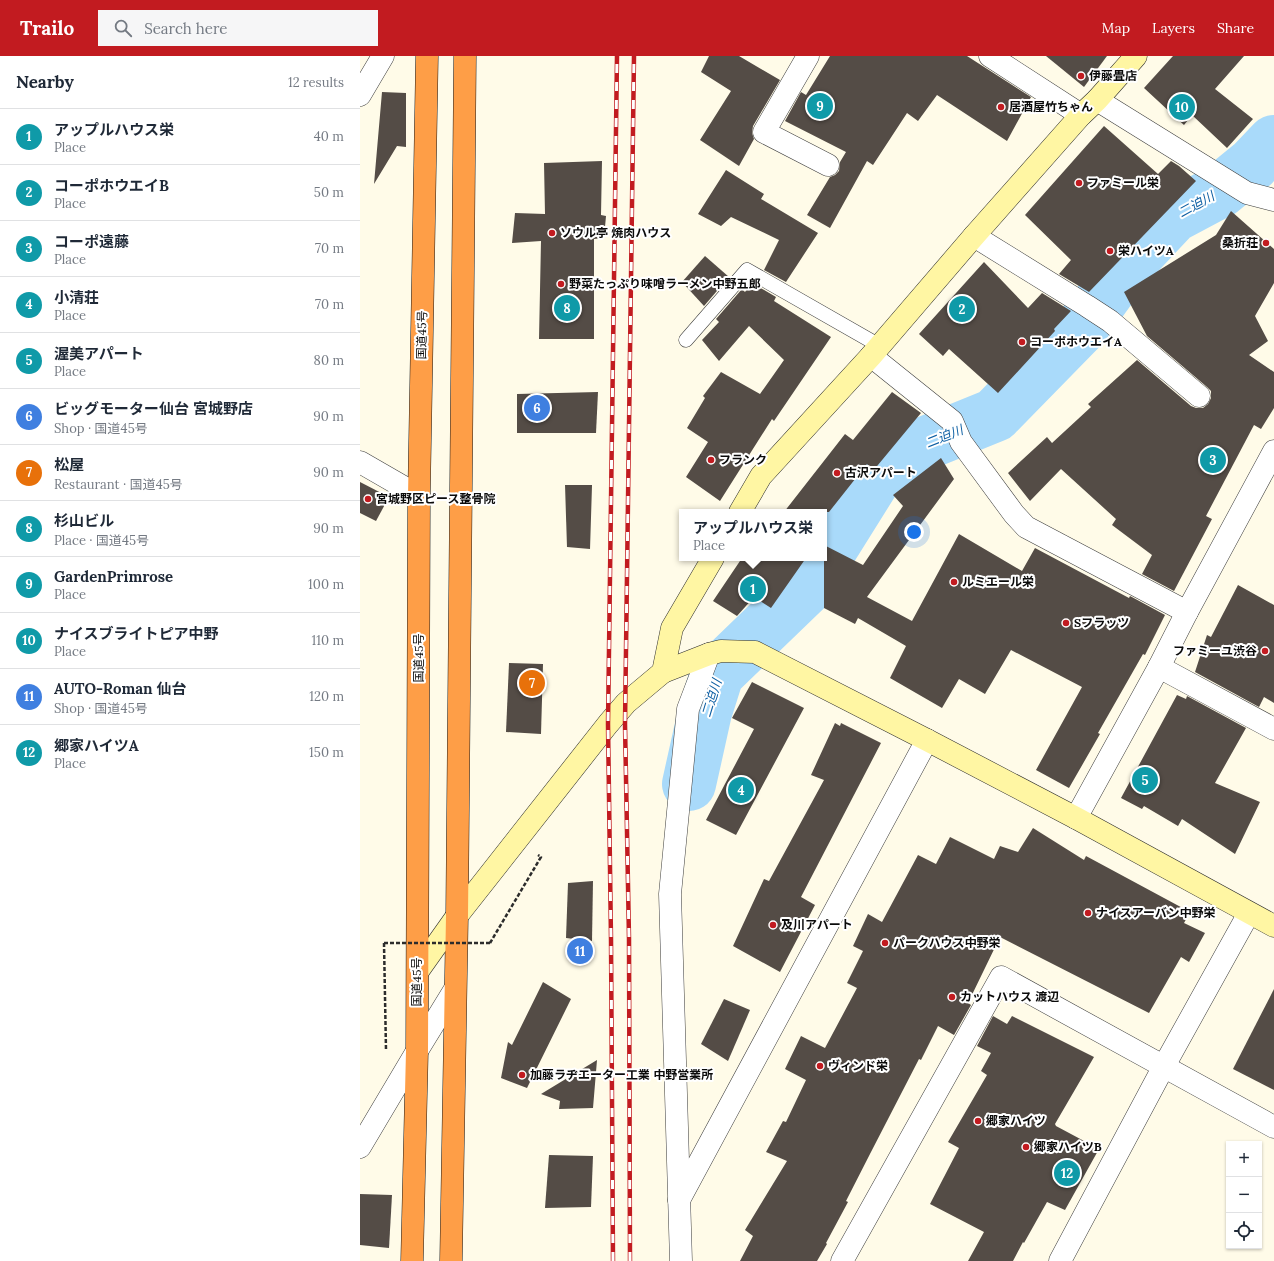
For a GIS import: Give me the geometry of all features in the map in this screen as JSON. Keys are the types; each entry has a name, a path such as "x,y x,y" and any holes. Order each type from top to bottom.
{"highway":[{"name":"国道45号","path":"412,1261 418,971 419,496 427,56"},
{"path":"451,1261 457,916 465,56"}],"street":[{"path":"360,95 384,56"},
{"path":"808,56 764,132 828,165"},
{"path":"990,56 1080,115"},
{"path":"742,509 761,476 876,351 1080,115 1097,100 1136,56"},
{"path":"1097,100 1247,193 1274,200"},
{"path":"974,236 1110,321 1199,396"},
{"path":"876,351 952,420 961,442 1014,514 1026,527 1187,612"},
{"path":"1076,818 1159,667 1274,451"},
{"path":"360,462 419,496"},
{"path":"663,672 672,628 711,561"},
{"path":"418,971 457,916 626,703 663,672 715,653 755,652 1076,818 1274,926"},
{"path":"681,1261 678,1201 670,894 688,709 715,653"},
{"path":"1159,667 1274,729"},
{"path":"678,1201 927,740"},
{"path":"1060,1261 1164,1066 1250,913"},
{"path":"842,1261 1002,977 1274,1126"},
{"path":"360,1147 455,990"}],"lane":[{"path":"686,340 748,270 876,351"}],"path":[{"path":"385,1044 384,943 490,943 535,867"}],"building":[{"path":"709,56 739,56 780,80 753,126 752,133 754,139 739,166 700,140 731,91 701,72"},
{"path":"830,56 967,56 1031,97 1007,141 937,95 918,121 907,113 873,165 867,161 830,228 807,215 830,177 839,171 840,162 846,152 785,121 801,92 806,95"},
{"name":"伊藤畳店","path":"1046,56 1107,56 1084,87"},
{"path":"1173,56 1244,56 1215,89 1253,119 1227,148 1192,115 1184,125 1144,88"},
{"path":"382,92 406,93 406,147 397,146 374,184"},
{"path":"1104,126 1158,174 1171,161 1196,181 1089,292 1059,274 1071,260 1025,215"},
{"path":"602,161 601,215 606,216 604,238 594,239 594,339 539,339 541,241 512,243 515,213 545,214 544,163"},
{"path":"726,170 764,194 761,199 818,233 786,282 764,270 779,240 731,217 721,226 698,214"},
{"path":"1231,211 1274,249 1274,283 1255,316 1268,341 1249,355 1274,372 1274,408 1261,429 1254,425 1206,516 1212,519 1174,591 1142,574 1152,555 1112,525 1116,519 1061,469 1030,501 1008,473 1047,437 1052,443 1091,407 1088,404 1137,360 1191,406 1203,408 1208,404 1211,398 1211,391 1147,336 1124,292 1216,235"},
{"path":"705,256 729,277 704,306 682,282"},
{"path":"984,262 1028,308 1042,293 1071,311 1054,329 1055,331 998,393 949,349 943,356 919,334"},
{"path":"752,283 776,297 774,301 831,337 774,421 772,419 720,501 686,477 708,442 687,428 705,398 703,396 721,372 760,394 784,360 749,326 719,361 702,340 719,322 716,319 742,289 745,292"},
{"path":"598,392 596,433 517,433 517,394"},
{"path":"892,392 921,413 873,471 867,464 829,512 827,512 827,509 786,509 845,434 853,440"},
{"path":"941,458 954,479 867,597 912,621 959,534 1022,571 1035,548 1129,598 1130,596 1165,615 1145,655 1143,654 1098,733 1100,734 1069,788 1036,770 1082,687 1011,650 985,694 959,679 942,708 890,678 906,646 858,618 855,624 824,608 824,561 827,561 827,547 863,565 903,506 893,495"},
{"path":"360,482 389,497 376,521 360,513"},
{"path":"565,485 592,485 590,549 567,547"},
{"path":"740,561 804,561 771,608 754,597 737,616 713,601"},
{"path":"1238,585 1274,605 1274,703 1264,697 1259,707 1195,672 1207,635 1211,637"},
{"path":"509,663 543,664 541,734 506,732"},
{"path":"752,682 804,708 736,835 706,820 754,729 732,718"},
{"path":"1177,695 1186,699 1187,696 1246,728 1215,783 1260,802 1235,854 1182,819 1178,826 1144,806 1142,809 1121,798"},
{"path":"835,723 840,726 841,723 881,743 801,897 815,905 780,972 733,946 764,879 769,881 824,780 811,775"},
{"path":"1033,828 1084,860 1086,856 1190,912 1184,923 1205,933 1189,962 1181,957 1149,1013 1000,937 968,1003 971,1005 954,1035 938,1026 921,1060 919,1059 846,1201 848,1202 826,1243 827,1244 817,1261 740,1261 753,1236 745,1230 787,1161 766,1152 783,1121 786,1122 806,1080 785,1069 801,1036 825,1048 857,988 847,983 863,951 853,946 868,914 882,922 918,855 936,864 950,837 994,859 1000,846 1018,852"},
{"path":"593,881 592,941 566,938 568,883"},
{"path":"543,982 571,999 527,1088 501,1078 508,1042 512,1045"},
{"path":"1274,989 1274,1090 1233,1069"},
{"path":"724,999 750,1010 728,1061 701,1044"},
{"path":"993,1016 1007,1024 1012,1016 1094,1057 1055,1124 1056,1126 1099,1149 1065,1210 1047,1202 1013,1261 968,1261 984,1232 930,1204 959,1148 948,1142 987,1075 981,1071 991,1053 977,1046"},
{"path":"597,1060 593,1108 559,1109 560,1101 541,1094"},
{"path":"549,1155 593,1156 591,1207 545,1208"},
{"path":"360,1194 392,1195 389,1248 360,1245"}],"waterway":[{"name":"二迫川","path":"827,554 876,476 921,445 995,415 1084,324 1126,266 1173,216 1220,191 1253,164 1274,142"},
{"name":"二迫川","path":"689,784 705,712 717,674 806,588 823,561"}],"railway":[{"path":"613,1261 608,724 617,56"},
{"path":"630,1261 629,938 625,724 634,56"}],"place":[{"name":"伊藤畳店","path":"1081,76"},
{"name":"GardenPrimrose","path":"820,106"},
{"name":"居酒屋竹ちゃん","path":"1001,107"},
{"name":"ナイスブライトピア中野","path":"1182,107"},
{"name":"ファミール栄","path":"1079,183"},
{"name":"ソウル亭 焼肉ハウス","path":"552,233"},
{"name":"桑折荘","path":"1266,243"},
{"name":"栄ハイツA","path":"1110,251"},
{"name":"野菜たっぷり味噌ラーメン中野五郎","path":"561,284"},
{"name":"杉山ビル","path":"567,308"},
{"name":"コーポホウエイB","path":"962,309"},
{"name":"コーポホウエイA","path":"1022,342"},
{"name":"ビッグモーター仙台 宮城野店","path":"537,408"},
{"name":"フランク","path":"711,460"},
{"name":"コーポ遠藤","path":"1213,460"},
{"name":"古沢アパート","path":"837,473"},
{"name":"宮城野区ピース整骨院","path":"368,499"},
{"name":"ルミエール栄","path":"954,582"},
{"name":"アップルハウス栄","path":"753,589"},
{"name":"Sフラッツ","path":"1066,623"},
{"name":"ファミーユ渋谷","path":"1265,651"},
{"name":"松屋","path":"532,683"},
{"name":"渥美アパート","path":"1145,780"},
{"name":"小清荘","path":"741,790"},
{"name":"ナイスアーバン中野栄","path":"1088,913"},
{"name":"及川アパート","path":"773,925"},
{"name":"パークハウス中野栄","path":"885,943"},
{"name":"AUTO-Roman 仙台","path":"580,951"},
{"name":"カットハウス 渡辺","path":"952,997"},
{"name":"ヴィンド栄","path":"820,1066"},
{"name":"加藤ラヂエーター工業 中野営業所","path":"522,1075"},
{"name":"郷家ハイツ","path":"978,1121"},
{"name":"郷家ハイツB","path":"1026,1147"},
{"name":"郷家ハイツA","path":"1067,1173"}]}
